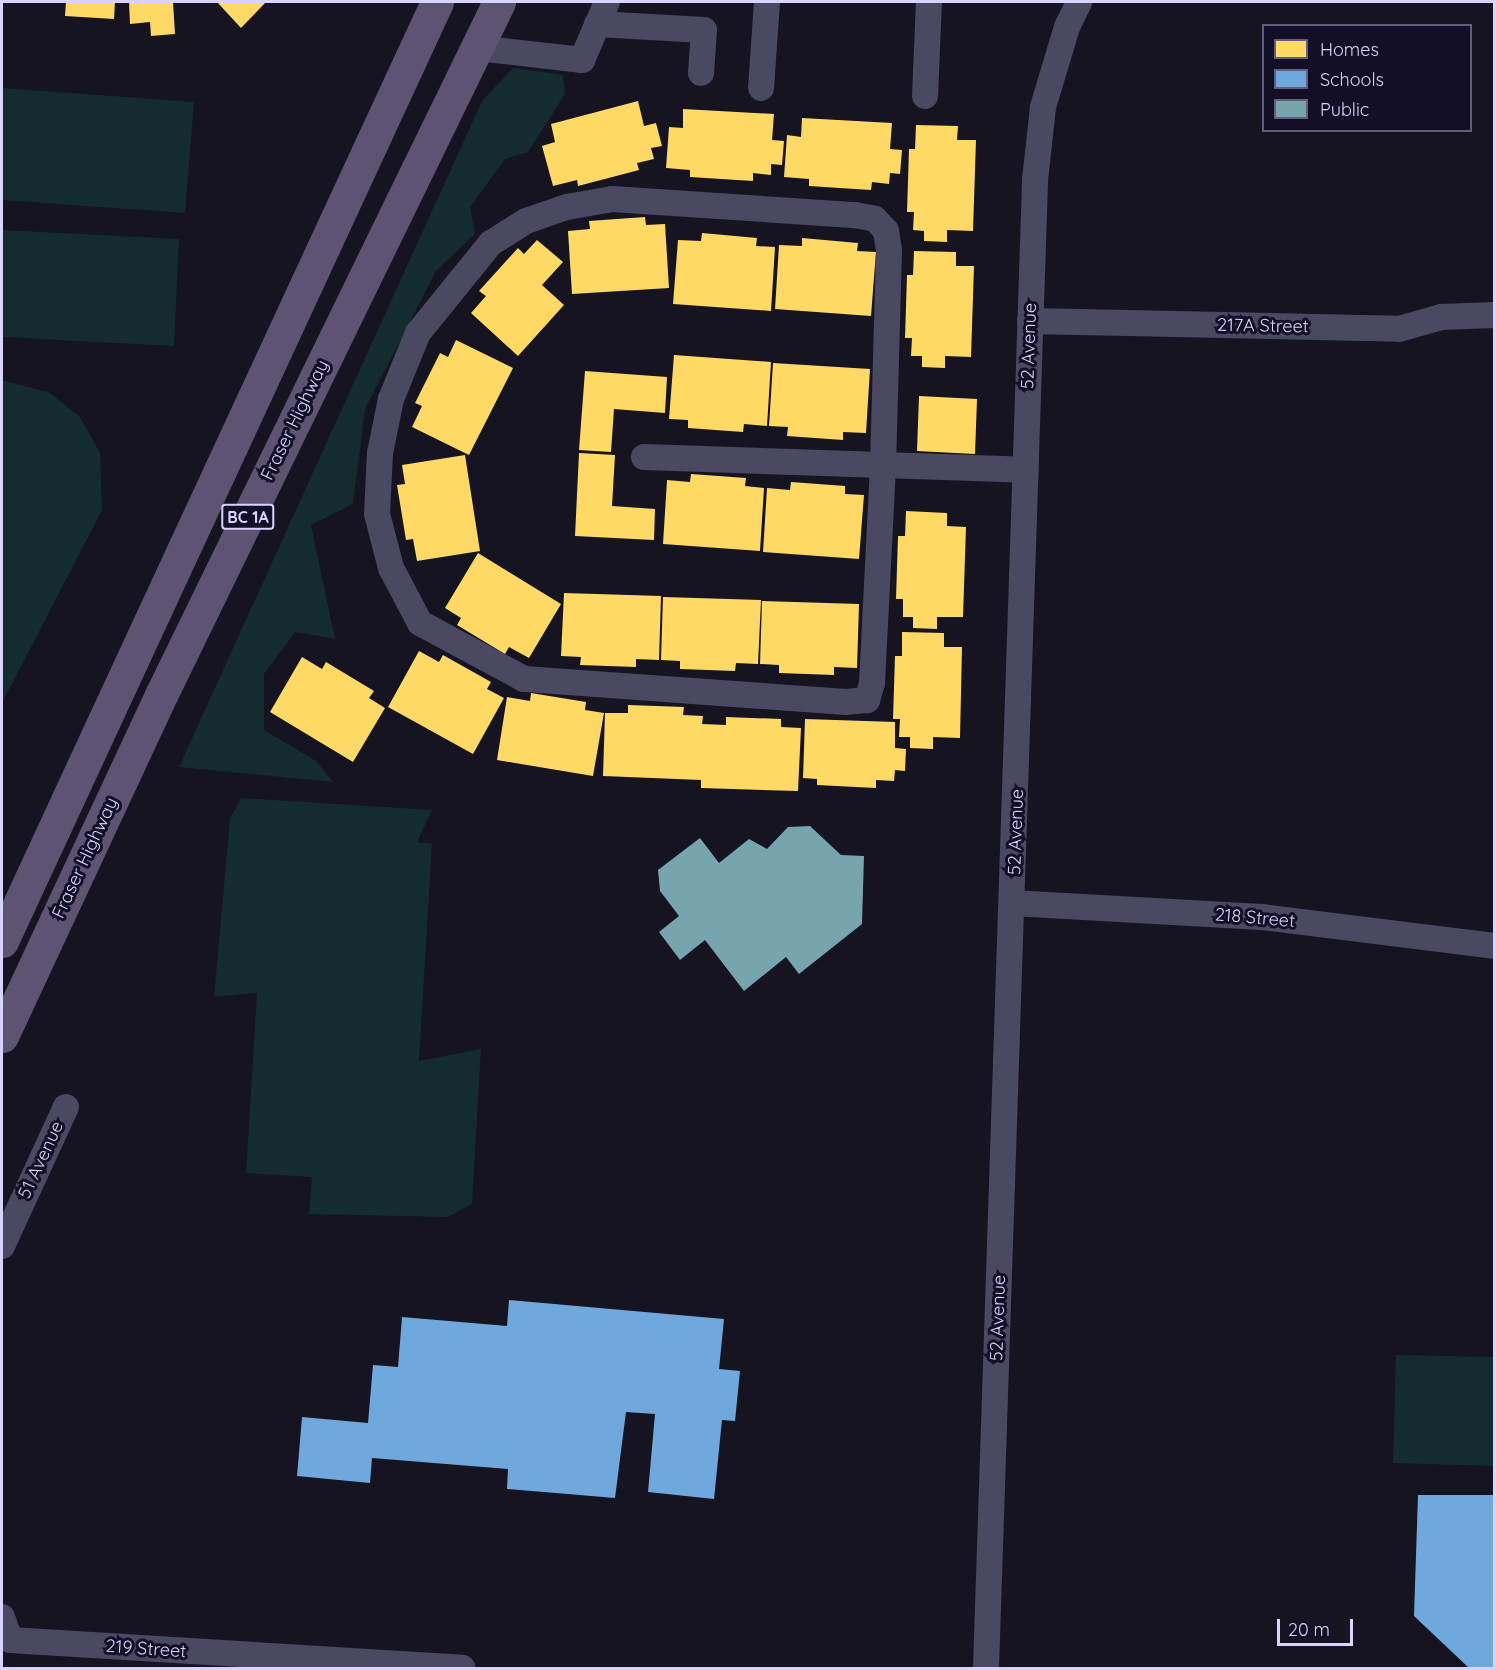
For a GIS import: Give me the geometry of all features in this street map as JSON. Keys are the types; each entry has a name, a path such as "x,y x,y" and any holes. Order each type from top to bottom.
{"main road":[{"name":"BC 1A","path":"2,941 437,2"},
{"name":"Fraser Highway","path":"2,1036 162,693 499,2"}],"street":[{"path":"761,88 767,2"},
{"path":"924,96 929,2"},
{"name":"52 Avenue","path":"986,1668 1013,903 1035,180 1043,107 1067,27 1079,2"},
{"path":"477,48 582,60 602,13 704,30 701,73"},
{"path":"612,199 875,219 886,231 889,251 883,466 872,683 867,700 846,702 524,679 420,623 391,568 377,514 380,453 391,399 418,333 491,243 526,221 567,207 612,199"},
{"name":"217A Street","path":"1030,321 1399,329 1441,317 1494,315"},
{"path":"644,457 1026,470"},
{"name":"218 Street","path":"1013,903 1262,917 1494,946"},
{"name":"51 Avenue","path":"2,1246 66,1107"},
{"name":"219 Street","path":"4,1635 462,1668"}],"green space":[{"path":"513,68 563,75 565,94 528,152 505,159 470,207 475,234 436,271 365,409 353,504 311,525 335,639 295,632 264,674 264,730 316,761 333,782 179,767 482,101"},
{"path":"2,88 194,102 185,213 2,200"},
{"path":"2,230 179,239 174,346 2,337"},
{"path":"2,380 50,393 80,417 100,453 102,510 2,703"},
{"path":"241,798 432,810 417,842 432,844 419,1061 481,1049 472,1204 448,1217 309,1214 312,1177 246,1173 257,993 214,997 230,819"},
{"path":"1396,1355 1494,1357 1494,1466 1393,1463"}],"building: Homes":[{"path":"66,2 115,2 114,19 65,16"},
{"path":"129,2 173,2 175,34 151,36 150,22 130,24"},
{"path":"217,2 266,2 241,28"},
{"path":"638,101 644,126 656,123 662,146 651,148 654,159 637,163 639,170 578,186 577,180 553,186 542,146 555,142 551,124"},
{"path":"683,109 774,114 772,140 784,141 782,165 771,164 771,175 753,173 753,181 690,177 690,170 666,168 669,127 683,128"},
{"path":"802,118 892,123 890,149 902,150 900,174 890,173 889,184 872,182 871,190 809,186 809,179 784,177 787,135 801,137"},
{"path":"916,125 958,126 957,140 976,140 973,231 947,230 947,242 924,241 924,231 913,230 914,212 907,212 909,149 915,149"},
{"path":"645,217 646,225 665,224 669,288 572,294 568,231 590,229 589,221"},
{"path":"702,233 757,238 756,246 775,247 771,311 673,304 678,240 701,241"},
{"path":"802,238 858,243 857,251 876,252 871,316 775,309 779,245 802,246"},
{"path":"537,240 563,262 542,285 564,305 518,356 471,313 486,296 479,291 518,248 524,254"},
{"path":"914,251 956,252 956,266 974,266 971,357 945,356 945,368 922,367 922,356 911,356 912,338 905,338 907,275 913,275"},
{"path":"456,340 513,368 469,455 412,427 422,406 415,403 440,353 448,357"},
{"path":"674,355 771,362 767,426 744,424 743,432 688,428 688,420 669,419"},
{"path":"773,363 870,369 866,433 843,432 843,440 787,436 788,427 769,426"},
{"path":"585,371 667,377 665,413 614,409 611,452 579,450"},
{"path":"919,396 977,399 975,454 917,451"},
{"path":"579,453 615,455 612,506 655,509 654,540 575,536"},
{"path":"465,455 480,551 417,561 413,539 406,540 397,485 405,484 402,465"},
{"path":"691,474 746,478 745,486 764,488 760,551 663,544 667,480 690,482"},
{"path":"791,482 845,486 845,494 864,495 859,559 763,552 767,488 790,490"},
{"path":"906,511 947,513 947,526 966,527 963,617 937,617 937,629 913,628 913,617 903,617 903,599 896,599 898,536 905,536"},
{"path":"478,553 561,604 529,658 509,647 505,654 457,625 461,618 445,608"},
{"path":"564,593 661,596 659,660 636,659 636,667 580,665 581,657 561,656"},
{"path":"663,597 761,600 758,664 736,663 735,671 680,669 680,661 661,660"},
{"path":"762,601 859,604 857,668 834,667 834,675 779,673 779,665 760,664"},
{"path":"902,632 944,633 944,647 962,647 960,738 933,737 933,749 910,748 910,737 899,737 900,719 893,719 895,656 902,656"},
{"path":"419,651 439,662 443,655 491,682 487,689 504,698 473,754 388,707"},
{"path":"302,657 322,669 326,662 374,691 369,698 385,708 353,762 270,712"},
{"path":"531,693 586,702 585,710 604,713 593,776 497,760 507,697 530,701"},
{"path":"628,705 684,707 683,715 703,716 702,724 726,725 726,717 781,719 781,727 801,728 798,791 701,788 701,780 603,776 605,713 628,713"},
{"path":"805,719 895,722 895,748 906,749 905,771 895,770 894,781 876,780 876,788 817,785 817,779 803,778"}],"building: Schools":[{"path":"509,1300 724,1319 719,1369 740,1371 735,1421 722,1420 714,1499 648,1492 655,1414 626,1412 615,1498 507,1489 508,1469 372,1458 370,1483 297,1476 302,1417 368,1423 373,1365 398,1367 402,1317 507,1326"},
{"path":"1418,1495 1494,1495 1494,1668 1469,1668 1414,1616"}],"building: Public":[{"path":"810,826 841,855 864,856 862,924 799,974 786,957 744,991 705,940 680,960 659,932 679,916 660,891 658,870 700,838 719,863 749,839 767,849 788,827"}]}
